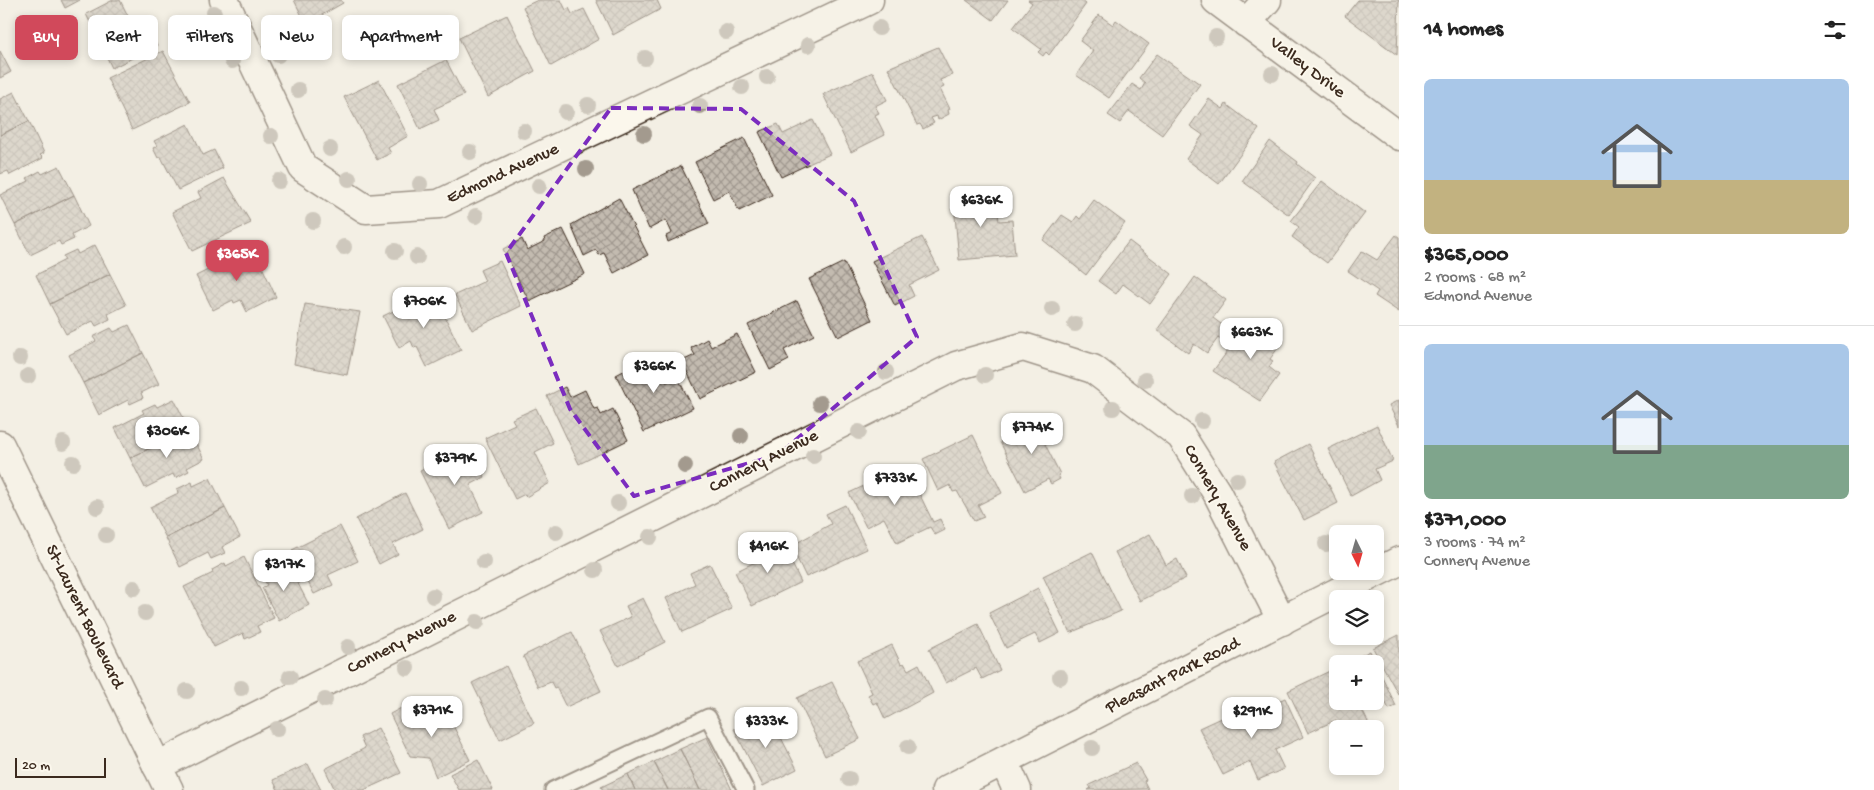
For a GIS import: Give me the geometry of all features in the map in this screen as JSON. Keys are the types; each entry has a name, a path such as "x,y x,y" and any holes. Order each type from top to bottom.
{"street":[{"name":"Edmond Avenue","path":"224,0 303,168 366,209 439,204 869,0"},
{"name":"Valley Drive","path":"1216,0 1399,136"},
{"path":"1246,23 1266,0"},
{"name":"Connery Avenue","path":"157,766 956,366 1023,347 1094,369 1181,436 1218,493 1282,621"},
{"name":"St-Laurent Boulevard","path":"0,445 169,790"},
{"name":"Pleasant Park Road","path":"946,790 1399,561"},
{"path":"1004,761 1017,790"}],"lane":[{"path":"553,790 708,717 746,790"}],"highlighted area":[{"path":"611,108 741,109 854,201 917,337 778,455 634,496 570,409 506,253"}],"building":[{"path":"61,0 80,0 65,8"},
{"path":"113,0 120,0 128,15 88,15 88,18 86,14"},
{"path":"294,0 341,0 343,3 322,15 302,15"},
{"path":"538,0 561,0 566,10 569,8 572,14 584,9 599,39 551,66 523,7"},
{"path":"596,0 657,0 661,9 613,35"},
{"path":"966,0 1008,0 993,20"},
{"path":"1028,0 1081,0 1086,4 1049,55 1046,52 1043,56 1038,52 1041,49 1013,28 1032,3"},
{"path":"1358,0 1399,0 1397,55 1345,16"},
{"path":"507,15 535,71 488,97 459,38"},
{"path":"1099,15 1113,25 1116,20 1149,44 1109,98 1076,75 1093,51 1080,41"},
{"path":"938,47 952,75 940,80 944,87 940,89 950,109 948,110 949,114 938,120 937,116 931,118 934,123 923,129 920,124 917,125 888,68"},
{"path":"0,51 11,72 0,78"},
{"path":"163,51 190,102 132,130 107,78 144,60 158,60 158,53"},
{"path":"1157,54 1200,84 1162,135 1129,111 1120,123 1108,115 1132,84 1141,90 1145,83 1139,78"},
{"path":"108,60 128,60 112,68"},
{"path":"446,60 464,95 434,109 439,120 420,129 398,84"},
{"path":"873,72 887,100 875,106 879,113 875,115 885,135 851,152 823,94"},
{"path":"379,80 408,136 388,148 391,153 377,160 344,97"},
{"path":"14,92 29,121 0,135 0,99"},
{"path":"1209,99 1223,109 1226,104 1259,129 1219,184 1186,159 1203,135 1190,126"},
{"path":"813,120 830,154 781,177 759,132 778,124 783,134"},
{"path":"29,121 44,153 40,155 43,158 10,175 8,171 0,174 0,135"},
{"path":"188,124 203,155 214,150 223,168 178,190 161,157 158,158 153,148 157,146 154,141"},
{"path":"744,138 772,195 739,211 729,191 713,199 695,162"},
{"path":"1270,141 1298,162 1297,164 1315,178 1289,215 1242,181"},
{"path":"59,166 74,195 15,225 0,195 29,181 27,178 40,171 42,174"},
{"path":"681,166 709,224 668,242 666,236 672,233 666,220 649,229 632,190"},
{"path":"224,178 251,223 192,251 172,212 201,198 198,192"},
{"path":"1322,181 1365,213 1327,263 1292,237 1299,227 1291,221"},
{"path":"993,191 995,213 998,213 999,221 1012,220 1015,255 959,260 953,194"},
{"path":"74,195 89,226 72,235 74,239 61,245 59,241 30,255 15,225"},
{"path":"619,198 648,255 614,273 604,253 599,255 596,250 584,256 571,225"},
{"path":"1094,200 1125,223 1086,275 1043,240 1062,215 1073,222 1077,216 1080,219"},
{"path":"563,229 585,274 529,301 503,249 522,239 527,250 545,241 544,238"},
{"path":"1396,235 1399,237 1399,312 1375,296 1378,291 1348,271 1362,251 1377,260"},
{"path":"922,237 939,270 909,285 914,296 895,306 872,261"},
{"path":"1129,241 1172,274 1150,304 1123,284 1116,294 1098,281"},
{"path":"95,245 110,274 50,304 36,275 65,260 63,256 76,250 78,254"},
{"path":"253,247 276,297 247,312 241,300 234,303 233,300 213,310 196,276"},
{"path":"500,261 521,306 472,330 455,295 485,281 480,270"},
{"path":"844,262 872,320 838,337 809,279"},
{"path":"110,274 126,305 108,314 110,319 96,326 93,321 66,334 50,304"},
{"path":"1195,277 1226,300 1213,318 1229,330 1221,340 1218,338 1207,353 1194,344 1188,353 1157,330"},
{"path":"433,292 461,350 427,367 417,347 414,348 411,341 399,348 383,316"},
{"path":"797,301 814,335 784,350 789,360 770,370 748,325"},
{"path":"305,304 360,312 347,375 294,364"},
{"path":"1252,318 1283,341 1270,359 1273,361 1269,367 1279,375 1260,401 1213,371"},
{"path":"129,325 143,353 83,383 69,355 96,341 93,337 111,328 114,332"},
{"path":"737,334 756,372 700,399 682,361 695,355 691,348 707,339 711,347"},
{"path":"143,353 159,384 141,393 143,398 130,404 128,400 99,415 83,383"},
{"path":"650,357 660,377 663,376 666,382 673,379 668,367 679,362 685,375 678,378 693,408 644,432 616,375"},
{"path":"565,387 570,397 585,390 594,409 598,408 601,415 613,409 628,440 579,464 547,396"},
{"path":"174,399 189,429 130,458 115,428 144,413 142,410 155,404 157,407"},
{"path":"1399,400 1399,426 1389,405"},
{"path":"536,408 553,443 535,452 550,483 526,497 525,494 515,499 485,438 515,424 512,419"},
{"path":"1045,419 1056,439 1045,444 1060,474 1058,475 1060,479 1051,484 1048,479 1025,491 1000,442"},
{"path":"1377,425 1393,461 1375,469 1380,480 1351,496 1328,449"},
{"path":"189,429 204,459 187,468 189,471 175,478 173,474 145,488 130,458"},
{"path":"973,435 1002,493 978,505 984,517 974,521 957,491 953,492 950,485 938,491 923,459"},
{"path":"1308,444 1338,503 1304,520 1274,462"},
{"path":"470,446 485,477 470,485 483,512 449,529 420,471"},
{"path":"906,466 933,522 940,519 945,530 935,535 930,527 897,543 884,518 866,527 849,493"},
{"path":"210,478 225,508 166,538 150,507 178,493 177,489 192,482 193,486"},
{"path":"405,493 423,529 393,544 398,554 379,564 356,519"},
{"path":"845,505 867,549 806,577 791,546 831,524 826,514"},
{"path":"225,508 240,537 222,547 225,553 211,559 208,553 180,567 166,538"},
{"path":"340,526 358,561 328,575 333,585 314,594 292,550"},
{"path":"1150,534 1166,565 1177,559 1186,578 1140,601 1115,552"},
{"path":"779,537 801,582 752,606 735,572 765,557 759,547"},
{"path":"1092,552 1121,611 1070,633 1043,576"},
{"path":"244,557 274,618 257,626 260,632 245,639 243,633 214,647 184,587 213,573 212,570 225,563 226,566"},
{"path":"287,562 309,605 279,621 262,588 267,585 262,575"},
{"path":"710,564 732,609 682,632 666,598 695,584 690,573"},
{"path":"1038,588 1060,633 1040,643 1035,634 1006,648 989,613"},
{"path":"643,598 665,642 618,666 600,631 631,617 626,606"},
{"path":"978,624 1000,670 982,679 976,668 946,683 929,649"},
{"path":"572,632 601,691 566,707 556,687 554,688 551,682 538,687 523,656"},
{"path":"1399,635 1398,694 1384,668 1384,655 1377,655 1373,648 1384,645 1384,642"},
{"path":"892,645 901,664 904,663 908,670 919,664 933,693 885,719 877,702 873,704 868,695 872,693 857,661"},
{"path":"1370,651 1372,655 1362,655"},
{"path":"506,666 534,723 500,740 472,683"},
{"path":"1329,671 1329,710 1362,710 1367,720 1329,720 1329,723 1308,733 1288,691"},
{"path":"1384,681 1396,706 1389,709 1384,700"},
{"path":"832,682 860,739 825,756 797,698"},
{"path":"1285,698 1303,737 1275,750 1284,769 1258,780 1250,762 1223,775 1199,728 1238,710 1242,718"},
{"path":"442,703 470,760 436,777 428,758 410,756 390,714 403,707 409,719"},
{"path":"768,712 797,769 763,786 734,729"},
{"path":"378,728 401,773 364,790 335,790 325,769 365,748 360,737"},
{"path":"707,737 732,790 700,790 680,749"},
{"path":"680,749 700,790 668,790 654,762"},
{"path":"478,760 493,790 459,790 450,774"},
{"path":"654,762 668,790 635,790 628,774"},
{"path":"1136,763 1146,780 1144,781 1148,789 1088,790 1091,788 1089,785"},
{"path":"308,764 321,790 278,790 273,780"},
{"path":"628,774 635,790 603,790 601,787"}]}
